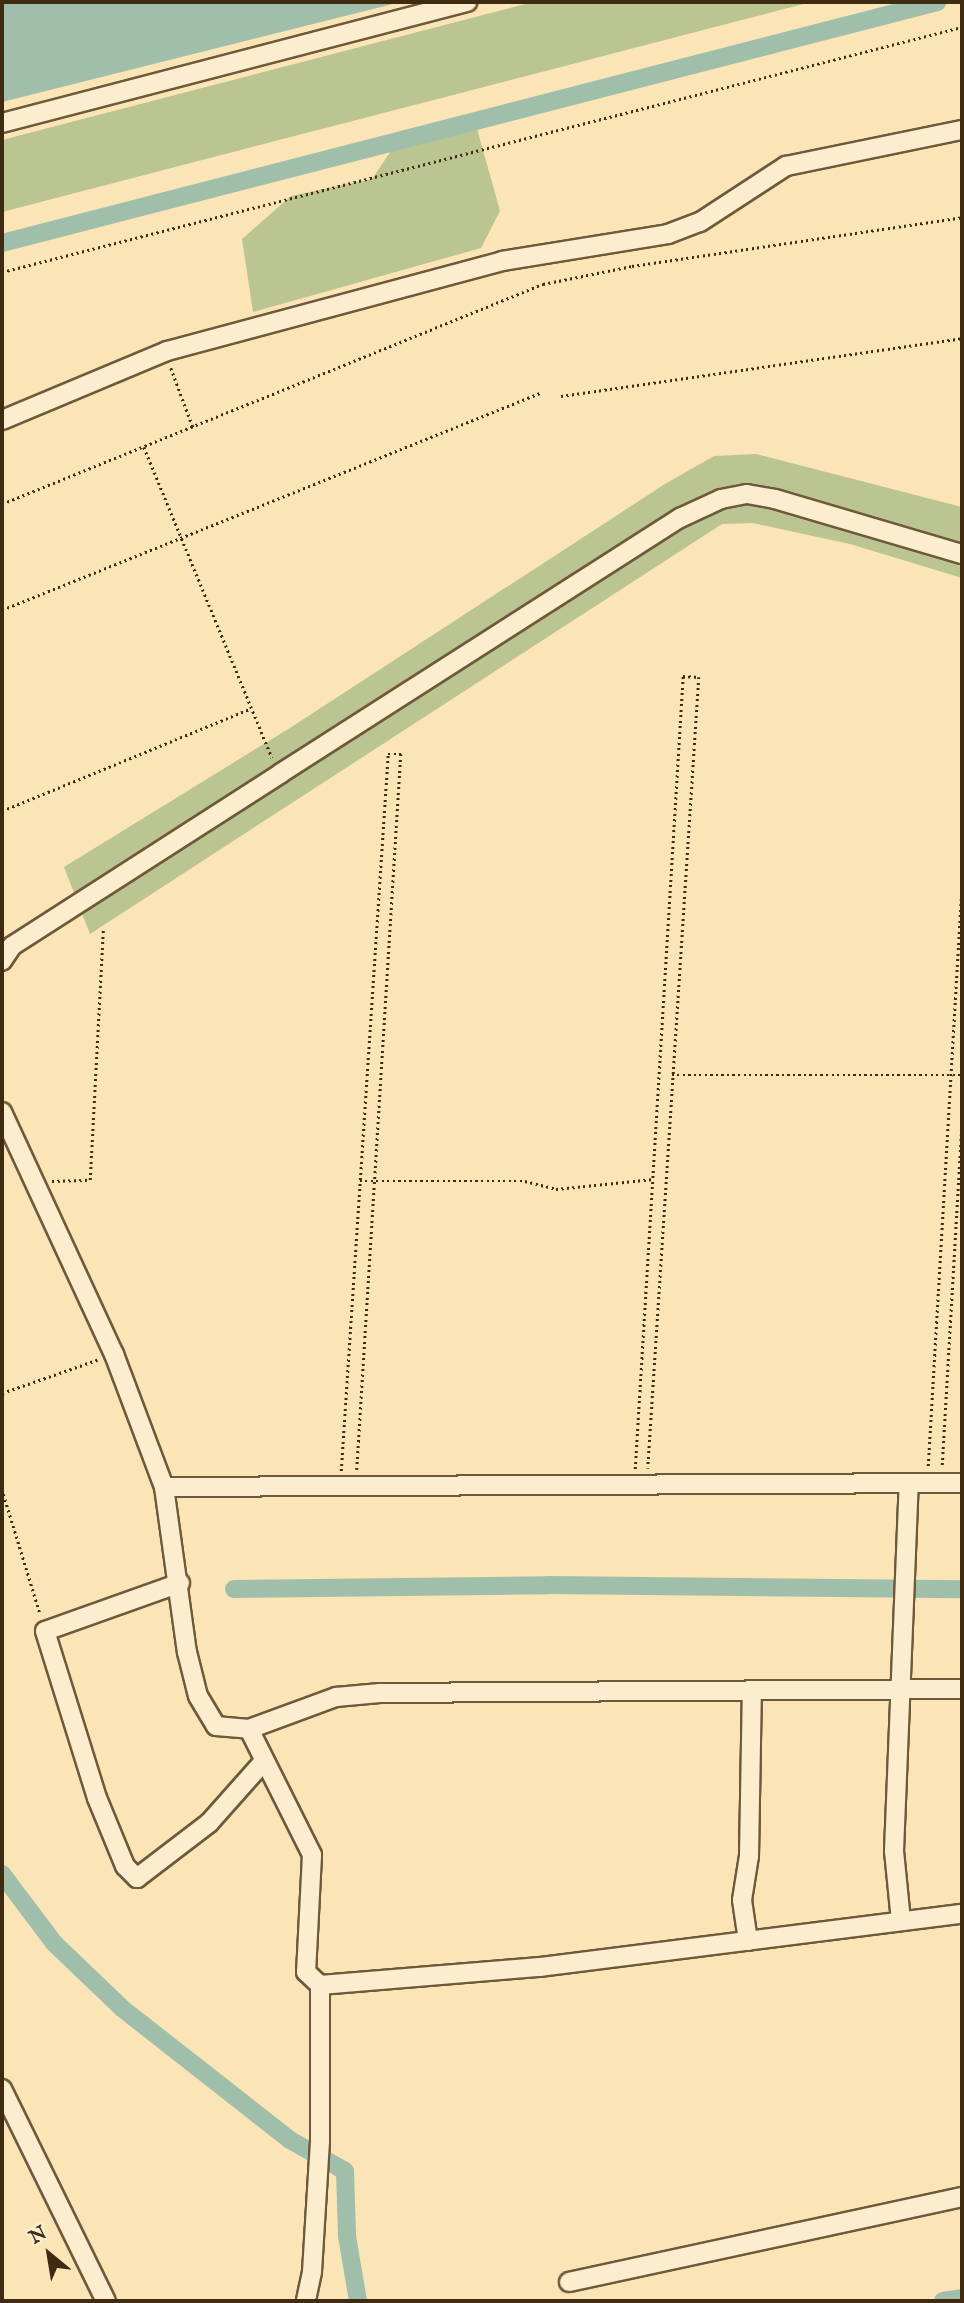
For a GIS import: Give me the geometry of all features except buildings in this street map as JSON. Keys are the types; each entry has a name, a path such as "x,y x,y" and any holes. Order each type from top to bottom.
{"street":[{"path":"2,123 468,2"},
{"path":"2,419 167,351 502,261 668,234 701,222 786,166 962,131"},
{"path":"2,961 12,946 680,518 721,499 747,494 775,499 962,554"},
{"path":"2,1112 37,1181 114,1354 164,1487 180,1583 187,1652 203,1706 216,1726 248,1729 336,1697 380,1693 962,1689"},
{"path":"901,1921 894,1851 906,1553 926,1483"},
{"path":"164,1487 962,1483"},
{"path":"180,1583 45,1631 97,1797 125,1866 136,1878 209,1822 264,1761"},
{"path":"748,1941 742,1900 749,1856 752,1690"},
{"path":"248,1729 312,1854 306,1972 320,1985 320,2141 319,2179 306,2301"},
{"path":"320,1985 540,1967 962,1914"},
{"path":"2,2089 106,2301"},
{"path":"569,2282 962,2197"}],"path":[{"path":"2,272 962,27"},
{"path":"2,504 542,284 632,266 962,217"},
{"path":"561,396 962,338"},
{"path":"167,351 193,427"},
{"path":"2,610 540,393"},
{"path":"144,447 250,709 282,773"},
{"path":"684,676 699,677 641,1483 653,1179 684,676"},
{"path":"2,811 250,709"},
{"path":"388,754 401,754 375,1182 348,1485 360,1181 388,754"},
{"path":"926,1483 962,881"},
{"path":"37,1181 90,1180 103,928"},
{"path":"672,1075 962,1075"},
{"path":"926,1483 962,1116"},
{"path":"360,1181 525,1181 556,1189 653,1179"},
{"path":"2,1393 114,1354"},
{"path":"2,1489 45,1631"}],"green space":[{"path":"533,2 811,2 2,212 2,140"},
{"path":"474,118 500,211 481,248 253,312 242,239 291,196 372,179 401,136"},
{"path":"756,454 962,507 962,578 850,544 753,523 722,524 90,934 64,867 293,726 665,484 714,456"}],"shaded area":[{"path":"2,2 401,2 2,102"}],"waterway":[{"path":"2,243 937,2"},
{"path":"234,1589 548,1585 962,1589"},
{"path":"2,1874 54,1943 123,2009 290,2140 345,2171 347,2236 358,2301"},
{"path":"943,2301 962,2298"}]}
